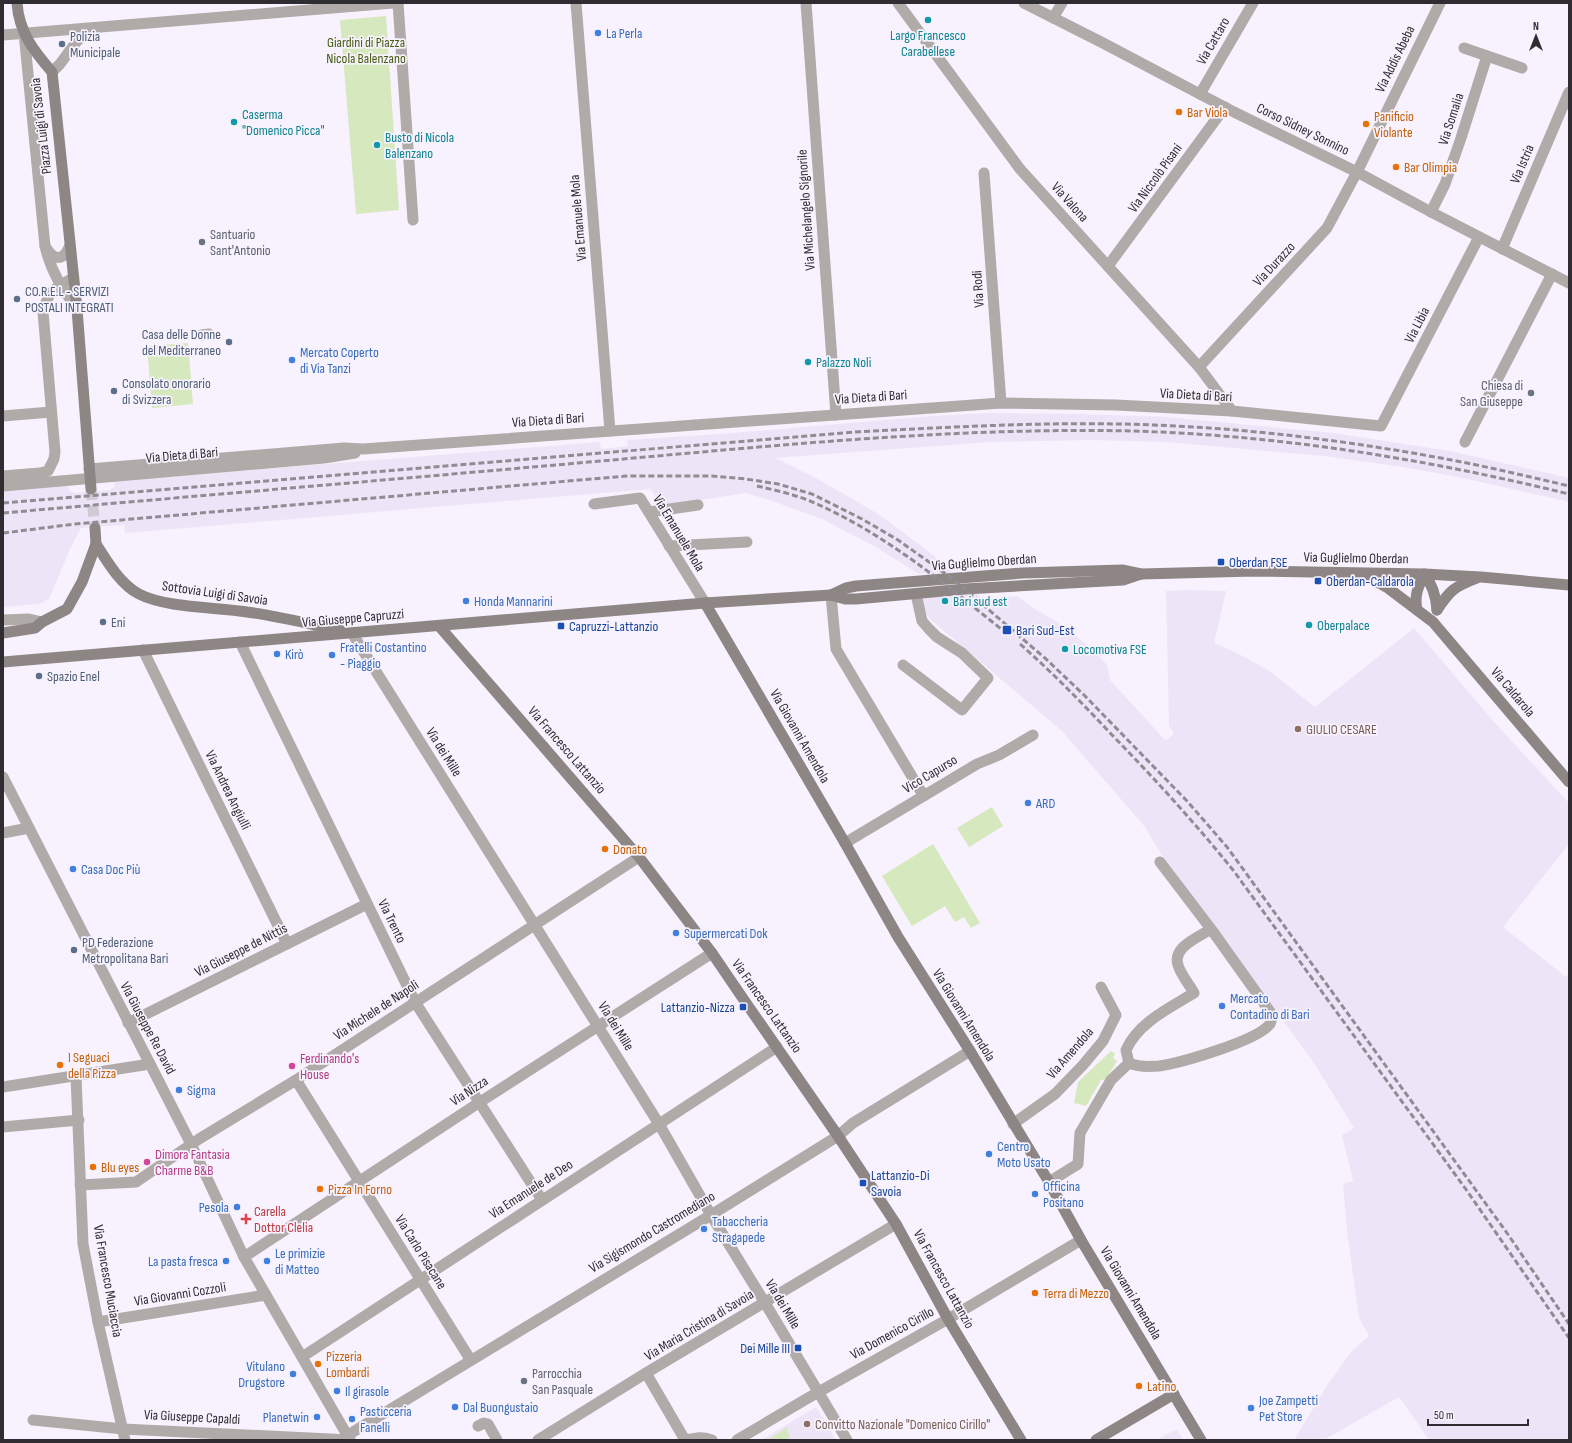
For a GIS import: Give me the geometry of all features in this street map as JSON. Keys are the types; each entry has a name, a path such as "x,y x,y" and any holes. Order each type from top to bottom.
{"main road":[{"path":"17,3 24,33"},
{"name":"Piazza Luigi di Savoia","path":"24,33 33,50 52,72 77,309 89,469"},
{"path":"89,469 91,489"},
{"name":"Sottovia Luigi di Savoia","path":"3,633 35,628 42,622 67,609 82,582 96,544 95,528"},
{"name":"Sottovia Luigi di Savoia","path":"96,544 109,564 124,582 138,594 154,600 248,612 352,633"},
{"name":"Via Guglielmo Oberdan","path":"831,595 846,588 856,586 1023,573 1122,570 1141,574 1254,571 1424,574 1481,577 1569,585"},
{"name":"Via Caldarola","path":"1359,572 1388,588 1433,622 1569,782"},
{"name":"Via Guglielmo Oberdan","path":"705,603 831,595 845,599 965,589 1123,580 1141,574"},
{"path":"1418,610 1416,600 1424,574 1432,583 1437,610"},
{"path":"1433,622 1437,610 1448,593 1462,584 1481,577"},
{"name":"Via Giuseppe Capruzzi","path":"3,662 705,603"},
{"name":"Via Giovanni Amendola","path":"705,603 898,937 970,1051 1049,1182 1081,1240 1201,1440"},
{"name":"Via Francesco Lattanzio","path":"439,626 639,857 712,953 838,1136 896,1224 948,1319 1020,1440"},
{"path":"1096,1440 1174,1394"}],"street":[{"path":"3,35 393,3"},
{"path":"398,3 412,220"},
{"name":"Via Emanuele Mola","path":"576,3 610,431"},
{"name":"Via Michelangelo Signorile","path":"806,3 836,415"},
{"name":"Via Valona","path":"898,3 1020,169 1199,367 1232,411"},
{"name":"Corso Sidney Sonnino","path":"1024,3 1225,107 1357,172 1569,283"},
{"path":"1053,18 1062,3"},
{"name":"Via Cattaro","path":"1200,94 1253,3"},
{"name":"Via Addis Abeba","path":"1357,172 1440,3"},
{"path":"52,72 60,64 77,41 92,28"},
{"name":"Piazza Luigi di Savoia","path":"24,33 45,246 49,263 60,285 77,309"},
{"path":"1464,48 1522,68"},
{"name":"Via Somalia","path":"1431,212 1445,184 1488,56"},
{"name":"Via Istria","path":"1502,249 1569,92"},
{"name":"Via Niccolò Pisani","path":"1108,266 1225,107"},
{"name":"Via Durazzo","path":"1199,367 1327,228 1357,172"},
{"name":"Via Rodi","path":"984,173 1001,403"},
{"name":"Via Libia","path":"1381,426 1479,237"},
{"path":"45,246 50,254 55,257 63,256 70,245"},
{"path":"1465,442 1552,274"},
{"path":"3,476 48,471 54,459 43,312 45,302 51,292 73,278"},
{"name":"Via Dieta di Bari","path":"89,469 344,448 363,449 1001,403 1116,405 1232,411 1381,426"},
{"path":"3,416 51,412"},
{"name":"Via Dieta di Bari","path":"3,486 324,458 351,454 363,449"},
{"name":"Via Emanuele Mola","path":"597,503 640,498 705,603"},
{"path":"649,512 698,505"},
{"path":"669,546 748,542"},
{"path":"903,666 962,710 988,678 962,653 937,637 922,621 916,594"},
{"path":"831,595 836,649 916,783 925,795"},
{"path":"3,620 30,618 42,622"},
{"name":"Via dei Mille","path":"352,633 599,1026 659,1124 711,1215 766,1302 847,1440"},
{"name":"Via Trento","path":"240,642 415,1002 542,1200"},
{"name":"Via Andrea Angiulli","path":"143,650 287,944"},
{"name":"Vico Capurso","path":"844,843 977,764 999,755 1033,735"},
{"name":"Via Giuseppe Re David","path":"3,777 192,1146 244,1256 349,1438"},
{"path":"3,833 29,828"},
{"name":"Via Michele de Napoli","path":"80,1185 136,1182 639,857"},
{"path":"1160,862 1211,929 1271,1013 1272,1019 1269,1025 1250,1038 1228,1047 1158,1066 1135,1065 1129,1062 1126,1050 1135,1036 1153,1018 1194,993 1178,965 1177,957 1180,950 1211,929"},
{"name":"Via Giuseppe de Nittis","path":"128,1023 367,904"},
{"name":"Via Nizza","path":"244,1256 712,953"},
{"name":"Via Amendola","path":"1013,1124 1055,1094 1083,1065 1103,1041 1116,1015 1101,987"},
{"name":"Via Emanuele de Deo","path":"302,1357 777,1047"},
{"name":"Via Sigismondo Castromediano","path":"349,1438 470,1360 711,1215 838,1136 853,1123 970,1051"},
{"path":"1049,1182 1078,1164 1080,1133 1111,1080 1129,1062"},
{"path":"3,1087 76,1077 150,1064"},
{"name":"Via Francesco Muciaccia","path":"76,1077 83,1244 98,1322 125,1440"},
{"name":"Via Carlo Pisacane","path":"296,1080 470,1360"},
{"path":"3,1127 79,1120"},
{"name":"Via Maria Cristina di Savoia","path":"538,1440 646,1373 896,1224"},
{"name":"Via Domenico Cirillo","path":"737,1440 818,1392 948,1319 1081,1240"},
{"name":"Via Giovanni Cozzoli","path":"98,1322 266,1295"},
{"path":"646,1373 686,1440 696,1437 712,1440"},
{"name":"Via Giuseppe Capaldi","path":"33,1420 122,1429 349,1438"},
{"path":"478,1426 484,1423 488,1424 497,1440"}],"shaded area":[{"path":"991,413 1166,417 1334,433 1450,451 1569,478 1569,502 1458,477 1403,467 1323,456 1168,442 1092,440 990,442 775,458 816,478 875,512 919,544 953,572 949,572 983,599 1017,596 1038,611 1059,623 1092,649 1107,665 1110,680 1166,741 1174,733 1169,726 1166,591 1226,591 1214,643 1239,654 1268,670 1315,707 1414,628 1495,723 1569,803 1569,844 1503,927 1566,977 1569,973 1569,1440 1429,1440 1399,1397 1324,1440 1294,1440 1328,1384 1352,1351 1369,1336 1359,1318 1347,1231 1343,1184 1353,1181 1342,1135 1354,1128 1312,1060 1161,854 1145,827 1062,731 930,619 923,609 922,597 953,594 925,573 919,574 874,546 822,519 746,493 662,506 650,489 125,533 124,525 81,528 70,549 49,599 39,604 3,607 3,491 67,485 70,491 75,493 109,490 114,487 115,481 600,442 601,449 628,446 627,440 733,433 933,416"},
{"name":"Convitto Nazionale \"Domenico Cirillo\"","path":"816,1407 836,1440 761,1440"},
{"path":"1177,1429 1183,1440 1156,1440"}],"green space":[{"name":"Giardini di Piazza Nicola Balenzano","path":"386,16 399,210 356,214 340,20"},
{"path":"188,343 193,404 152,408 147,346"},
{"path":"992,807 1003,826 969,847 957,828"},
{"path":"933,844 980,923 971,928 964,917 955,922 945,906 912,926 882,876"},
{"path":"1111,1051 1115,1054 1113,1058 1117,1061 1106,1079 1101,1080 1086,1106 1074,1103 1078,1082"},
{"path":"788,1427 787,1431 790,1436 787,1440 767,1440"}],"tunnel":[{"path":"91,489 95,528"}],"railway":[{"path":"3,503 854,432 1004,425 1079,424 1193,427 1311,438 1428,456 1569,486"},
{"path":"3,513 785,445 924,435 1062,431 1186,433 1297,443 1461,470 1569,494"},
{"path":"3,533 75,524 626,476 712,476 778,484 812,494 862,519 898,540 953,579 1046,659 1085,696 1187,801 1227,847 1507,1233 1569,1324"},
{"path":"757,486 790,494 810,501 863,528 888,543 936,577 1006,633"},
{"path":"1020,644 1068,689 1144,768 1233,870 1465,1188 1569,1338"}],"place":[{"name":"Largo Francesco Carabellese","path":"928,20"},
{"name":"La Perla","path":"598,33"},
{"name":"Polizia Municipale","path":"62,44"},
{"name":"Bar Viola","path":"1179,112"},
{"name":"Caserma \"Domenico Picca\"","path":"234,122"},
{"name":"Panificio Violante","path":"1366,124"},
{"name":"Busto di Nicola Balenzano","path":"377,145"},
{"name":"Bar Olimpia","path":"1396,167"},
{"name":"Santuario Sant'Antonio","path":"202,242"},
{"name":"CO.R.E.L - SERVIZI POSTALI INTEGRATI","path":"17,299"},
{"name":"Casa delle Donne del Mediterraneo","path":"229,342"},
{"name":"Mercato Coperto di Via Tanzi","path":"292,360"},
{"name":"Palazzo Noli","path":"808,362"},
{"name":"Consolato onorario di Svizzera","path":"114,391"},
{"name":"Chiesa di San Giuseppe","path":"1531,393"},
{"name":"Oberdan FSE","path":"1221,562"},
{"name":"Oberdan-Caldarola","path":"1318,581"},
{"name":"Honda Mannarini","path":"466,601"},
{"name":"Bari sud est","path":"945,601"},
{"name":"Eni","path":"103,622"},
{"name":"Oberpalace","path":"1309,625"},
{"name":"Capruzzi-Lattanzio","path":"561,626"},
{"name":"Bari Sud-Est","path":"1007,630"},
{"name":"Locomotiva FSE","path":"1065,649"},
{"name":"Kirò","path":"277,654"},
{"name":"Fratelli Costantino - Piaggio","path":"332,655"},
{"name":"Spazio Enel","path":"39,676"},
{"name":"GIULIO CESARE","path":"1298,729"},
{"name":"ARD","path":"1028,803"},
{"name":"Donato","path":"605,849"},
{"name":"Casa Doc Più","path":"73,869"},
{"name":"Supermercati Dok","path":"676,933"},
{"name":"PD Federazione Metropolitana Bari","path":"74,950"},
{"name":"Mercato Contadino di Bari","path":"1222,1006"},
{"name":"Lattanzio-Nizza","path":"743,1007"},
{"name":"I Seguaci della Pizza","path":"60,1065"},
{"name":"Ferdinando's House","path":"292,1066"},
{"name":"Sigma","path":"179,1090"},
{"name":"Centro Moto Usato","path":"989,1154"},
{"name":"Dimora Fantasia Charme B&B","path":"147,1162"},
{"name":"Blu eyes","path":"93,1167"},
{"name":"Lattanzio-Di Savoia","path":"863,1183"},
{"name":"Pizza In Forno","path":"320,1189"},
{"name":"Officina Positano","path":"1035,1194"},
{"name":"Pesola","path":"237,1207"},
{"name":"Carella Dottor Clelia","path":"246,1219"},
{"name":"Tabaccheria Stragapede","path":"704,1229"},
{"name":"La pasta fresca","path":"226,1261"},
{"name":"Le primizie di Matteo","path":"267,1261"},
{"name":"Terra di Mezzo","path":"1035,1293"},
{"name":"Dei Mille III","path":"798,1348"},
{"name":"Pizzeria Lombardi","path":"318,1364"},
{"name":"Vitulano Drugstore","path":"293,1374"},
{"name":"Parrocchia San Pasquale","path":"524,1381"},
{"name":"Latino","path":"1139,1386"},
{"name":"Il girasole","path":"337,1391"},
{"name":"Dal Buongustaio","path":"455,1407"},
{"name":"Joe Zampetti Pet Store","path":"1251,1408"},
{"name":"Planetwin","path":"317,1417"},
{"name":"Pasticceria Fanelli","path":"352,1419"},
{"name":"Convitto Nazionale \"Domenico Cirillo\"","path":"807,1424"}]}
